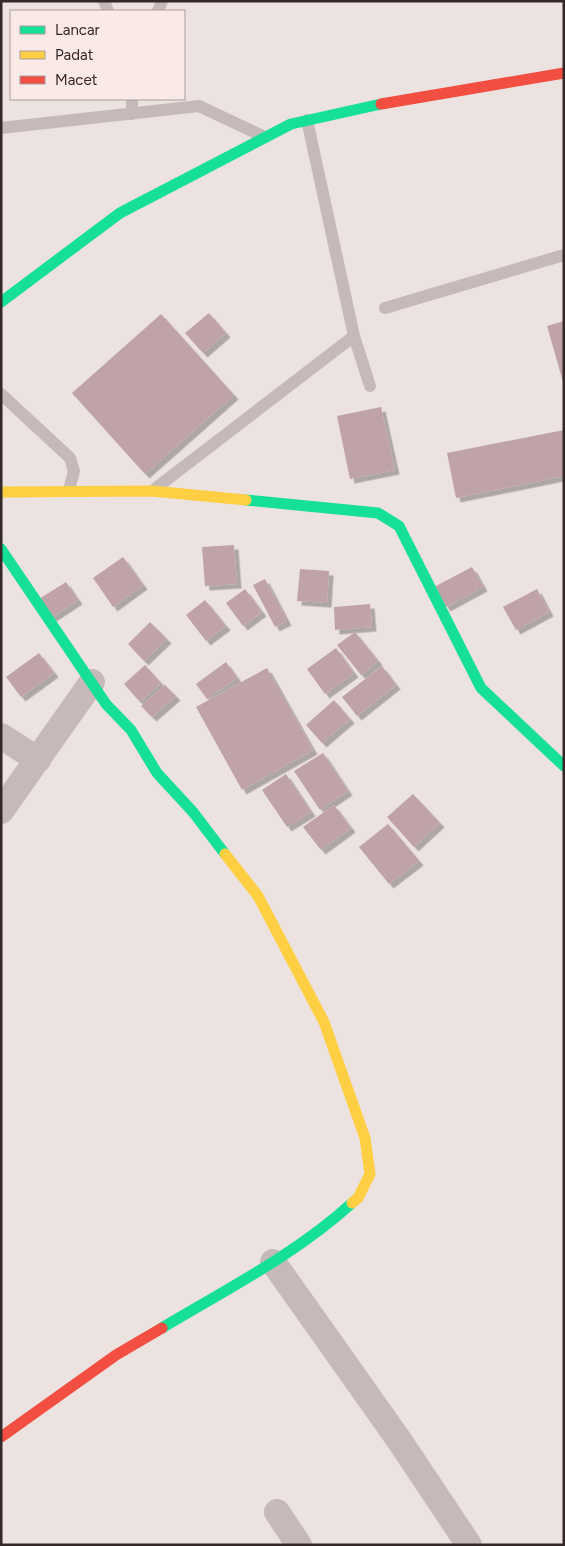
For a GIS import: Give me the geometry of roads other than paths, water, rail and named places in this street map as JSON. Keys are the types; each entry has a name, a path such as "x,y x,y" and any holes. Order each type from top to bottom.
{"street":[{"path":"1,302 120,213 291,124 361,107 564,73"},
{"path":"1,492 69,490 152,491 378,513 399,526 481,688 564,766"},
{"path":"1,549 106,704 131,730 157,773 193,812 258,896 324,1022 365,1138 370,1174 358,1198 329,1224 273,1262 116,1355 1,1437"},
{"path":"1,811 92,682"},
{"path":"1,736 38,760"},
{"path":"273,1262 399,1440 469,1545"},
{"path":"277,1512 299,1545"}],"lane":[{"path":"132,100 132,114"},
{"path":"1,128 199,106 266,136"},
{"path":"307,120 354,336 370,386"},
{"path":"385,308 564,255"},
{"path":"152,491 354,336"},
{"path":"1,394 70,458 74,471 69,490"}]}
